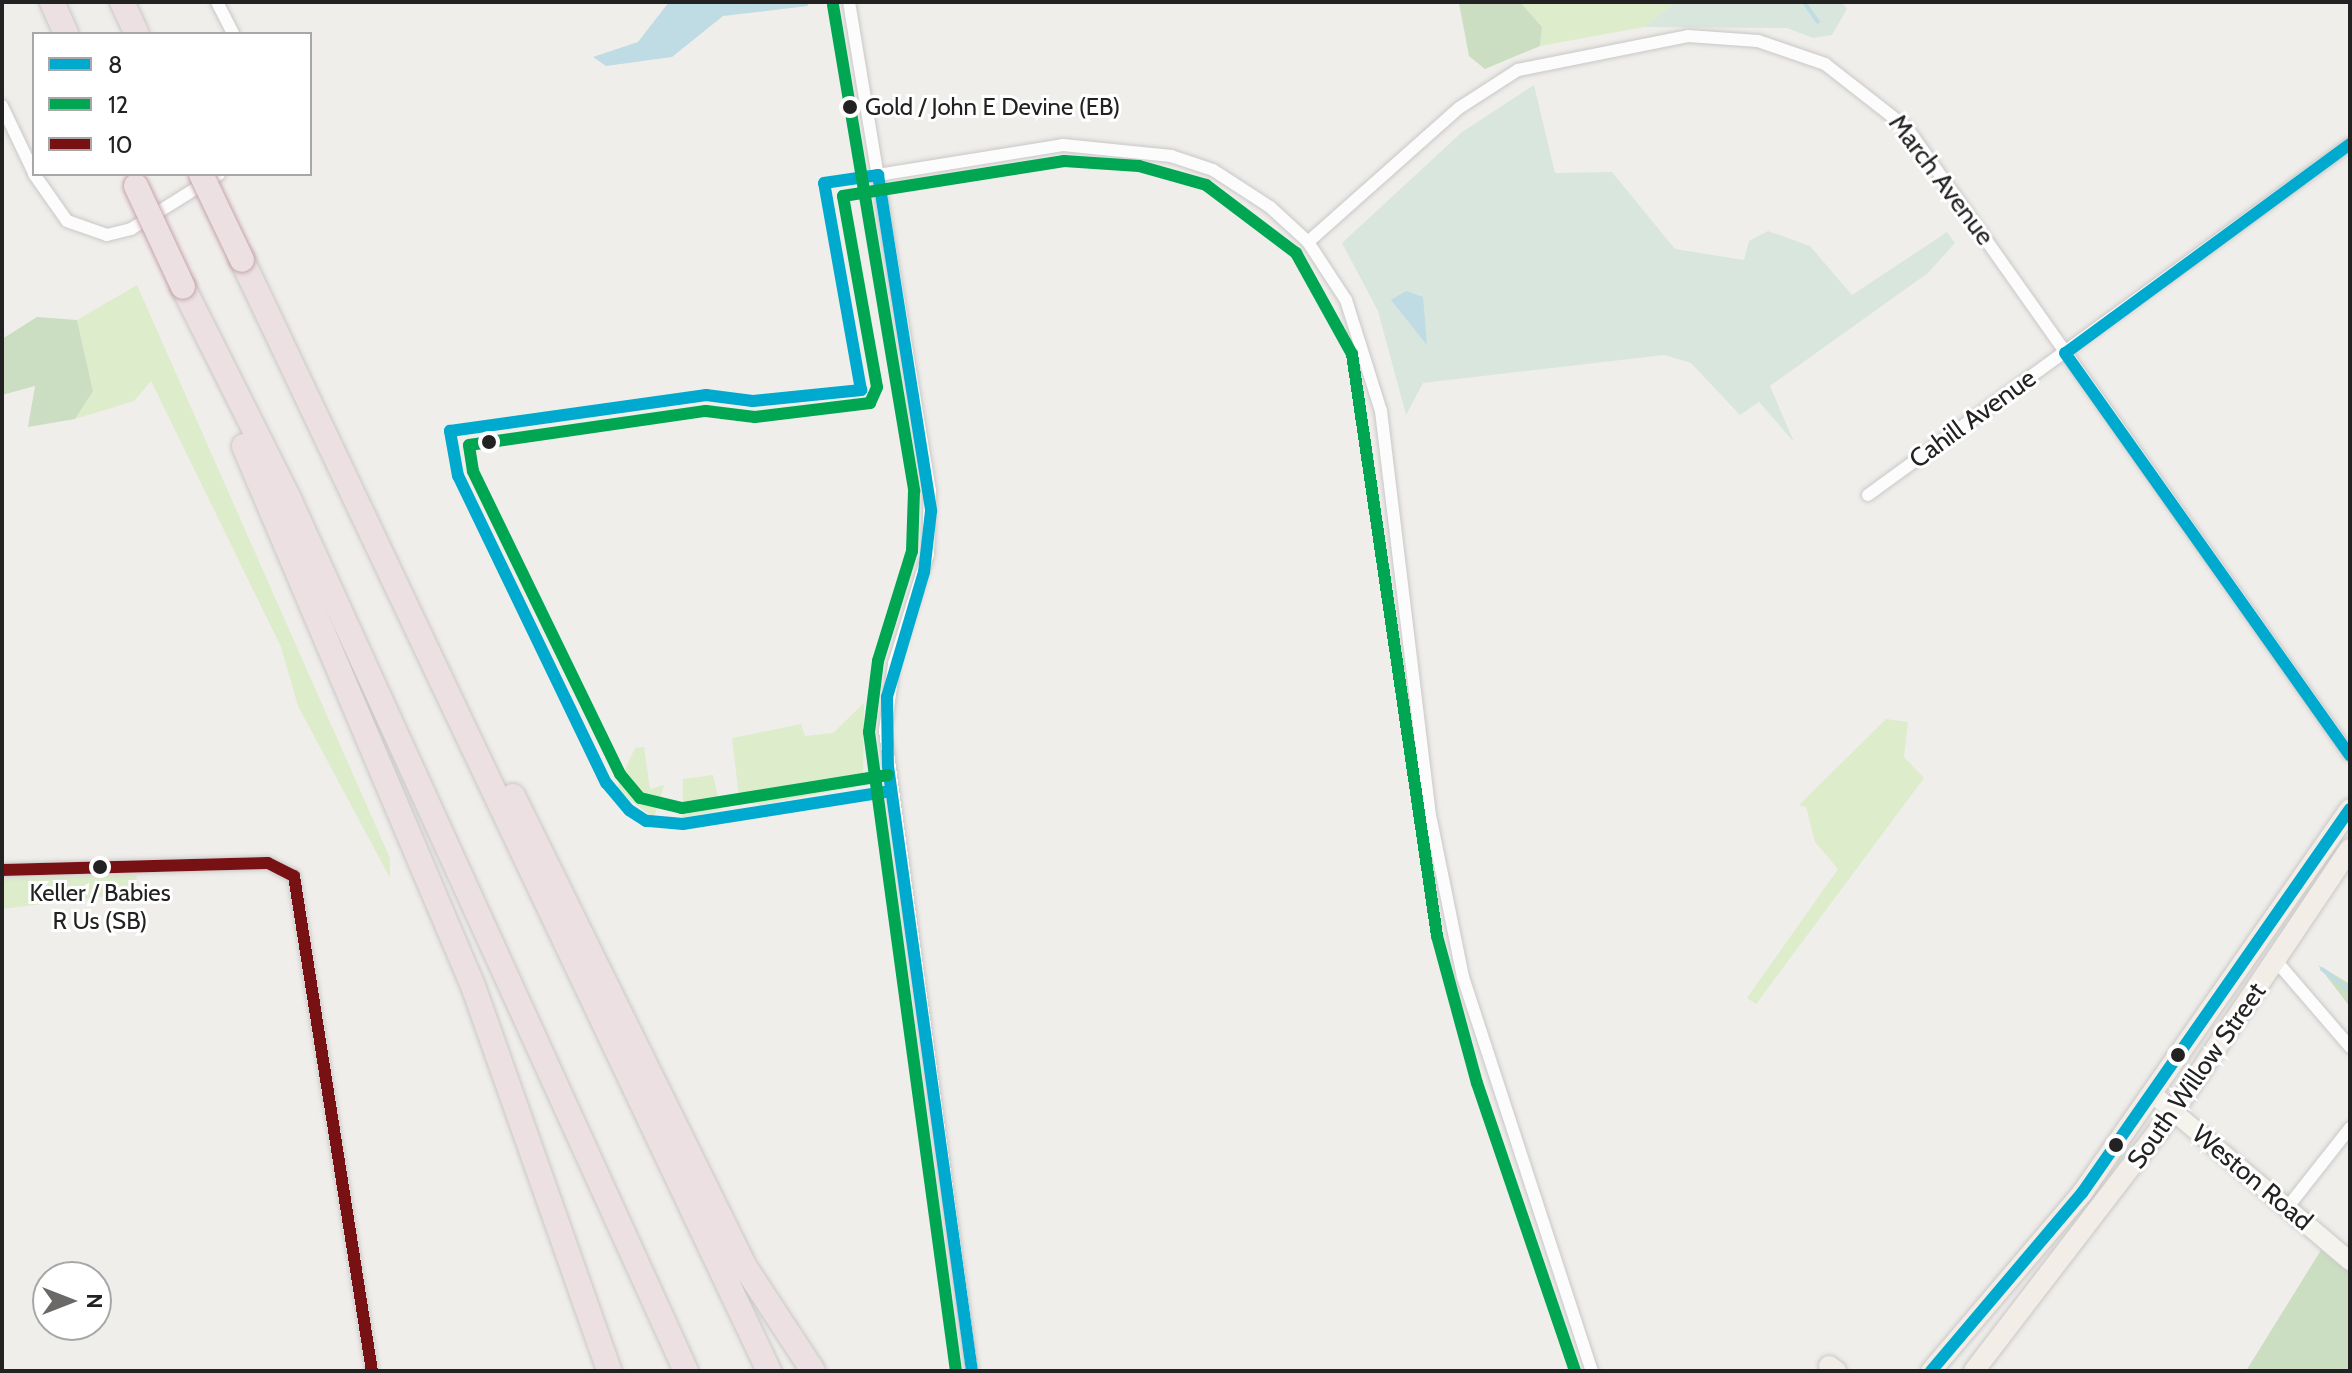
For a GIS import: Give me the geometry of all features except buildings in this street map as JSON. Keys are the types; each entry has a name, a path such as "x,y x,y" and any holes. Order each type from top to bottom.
{"highway":[{"path":"52,2 65,32"},
{"path":"122,2 136,32"},
{"path":"202,176 769,1371"},
{"path":"133,180 563,1093 686,1371"},
{"path":"204,330 240,436 473,986 609,1371"},
{"path":"407,609 494,758 745,1267 813,1371"}],"main road":[{"name":"South Willow Street","path":"1931,1371 2039,1248 2154,1095 2350,809"},
{"name":"South Willow Street","path":"1974,1371 2173,1112 2277,962 2350,849"}],"street":[{"path":"217,2 232,32"},
{"path":"849,2 931,511 924,572 887,697 888,766 972,1371"},
{"name":"March Avenue","path":"1308,242 1459,108 1518,70 1653,39 1724,36 1793,50 1883,103 2350,755"},
{"path":"2,106 32,170"},
{"name":"Cahill Avenue","path":"1868,495 2350,144"},
{"path":"878,175 1039,147 1142,150 1233,181 1308,242 1346,300 1375,377 1429,810 1452,932 1492,1078 1592,1371"},
{"path":"35,176 67,221 107,235 131,229 216,176"},
{"path":"2,870 268,863 294,876 372,1371"},
{"path":"2277,962 2350,1047"},
{"name":"Weston Road","path":"2154,1095 2350,1261"},
{"path":"2287,1208 2350,1128"}],"green space":[{"path":"1520,2 1676,2 1644,27 1540,46 1542,27"},
{"path":"1520,2 1542,27 1540,46 1485,69 1469,56 1459,3"},
{"path":"137,285 390,858 390,878 298,706 281,647 151,381 134,401 75,419 93,390 77,320"},
{"path":"37,317 77,320 93,391 75,419 28,427 35,386 2,395 2,339"},
{"path":"864,703 863,777 854,787 760,805 739,798 732,738 801,724 805,736 833,733"},
{"path":"1886,719 1908,722 1904,757 1924,778 1756,1004 1747,998 1838,869 1815,842 1806,807 1799,805"},
{"path":"644,747 650,789 664,785 654,818 616,789 635,748"},
{"path":"713,775 721,810 682,818 683,779"},
{"path":"136,875 140,892 2,909 2,879"},
{"path":"2318,965 2350,984 2350,1007"},
{"path":"2321,1250 2350,1273 2350,1371 2246,1371"}],"shaded area":[{"path":"1676,2 1842,2 1847,9 1832,35 1813,38 1787,28 1644,27"},
{"path":"1534,85 1555,173 1612,172 1675,249 1744,260 1749,241 1768,231 1810,246 1852,295 1947,232 1955,243 1928,273 1770,386 1794,442 1759,402 1740,415 1691,363 1664,355 1423,383 1406,415 1378,311 1342,243 1462,132"}],"water":[{"path":"669,2 807,2 808,6 723,16 672,57 606,66 593,57 638,42"},
{"path":"1406,291 1423,297 1427,345 1391,300"}],"waterway":[{"path":"1804,2 1818,22"},
{"path":"2322,969 2350,991"}],"transit line":[{"name":"12","path":"833,5 914,491 912,551 878,661 869,732 956,1371"},
{"name":"8","path":"2350,144 2065,353 2350,755"},
{"name":"12","path":"888,775 682,808 640,798 620,774 473,471 469,445 706,411 755,417 870,403 877,387 843,196 1064,161 1139,166 1206,185 1296,253 1352,354 1437,936 1477,1083 1575,1371"},
{"name":"8","path":"891,791 683,824 646,821 629,810 606,783 458,476 450,431 706,395 753,401 861,390 824,183 878,175 931,511 924,572 887,697 888,766 972,1371"},
{"name":"8","path":"1931,1371 2082,1193 2350,809"},
{"name":"10","path":"2,870 268,863 294,876 372,1371"}],"place":[{"name":"Gold / John E Devine (EB)","path":"850,107"},
{"name":"Keller / Babies R Us (SB)","path":"100,867"}]}
